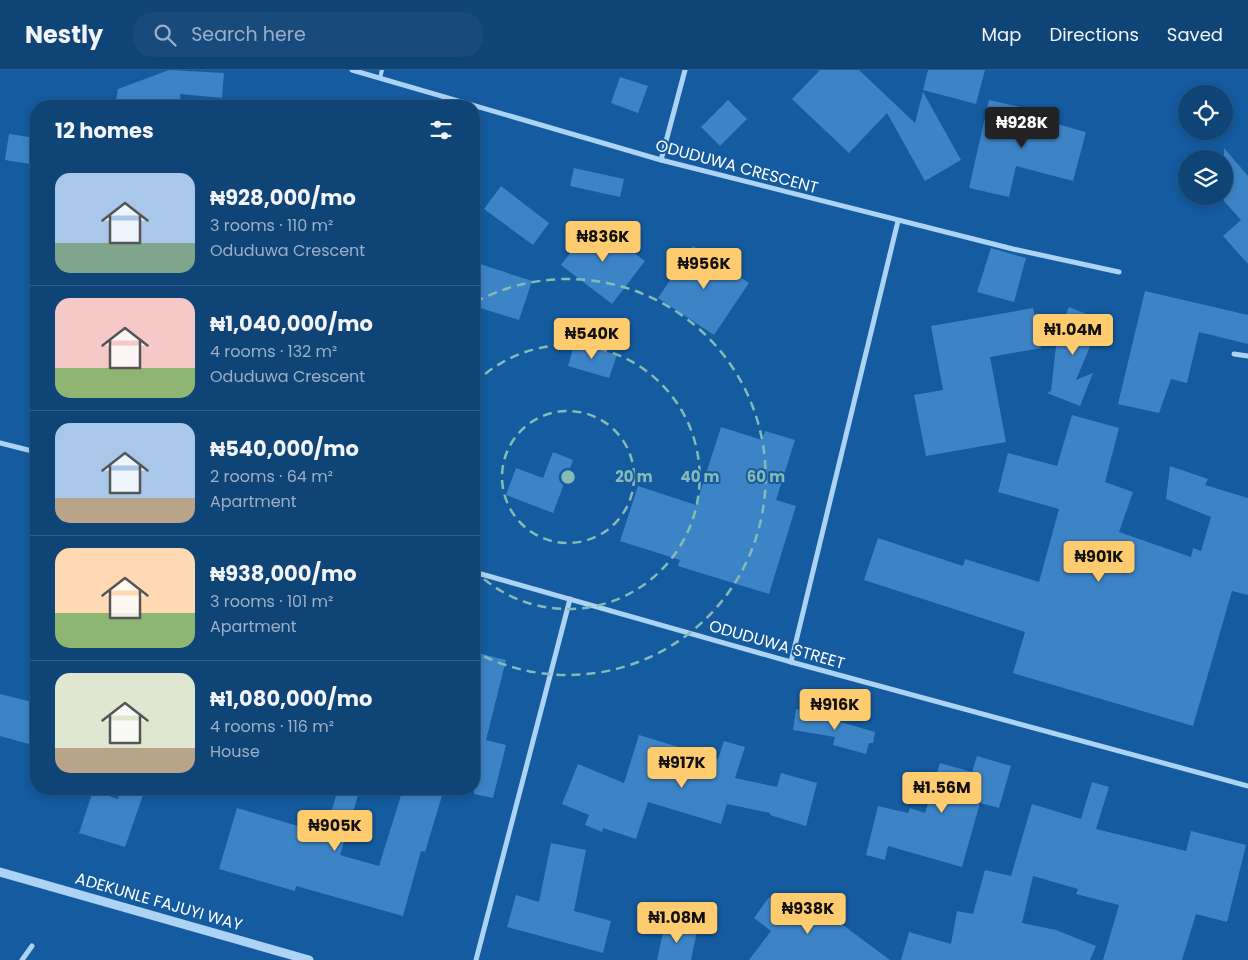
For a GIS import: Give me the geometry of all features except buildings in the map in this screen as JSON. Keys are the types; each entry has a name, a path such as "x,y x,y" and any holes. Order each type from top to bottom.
{"street":[{"name":"ODUDUWA CRESCENT","path":"352,70 455,100"},
{"path":"661,160 685,70"},
{"name":"ODUDUWA CRESCENT","path":"480,107 661,160 898,221 1120,272"},
{"path":"791,662 898,221"},
{"path":"1234,354 1248,356"},
{"path":"0,444 30,451"},
{"name":"ODUDUWA STREET","path":"480,574 791,662 1248,786"},
{"path":"476,960 570,599"},
{"name":"ADEKUNLE FAJUYI WAY","path":"0,872 309,960"},
{"path":"22,960 32,946"}],"lane":[{"path":"380,78 382,70"}]}
